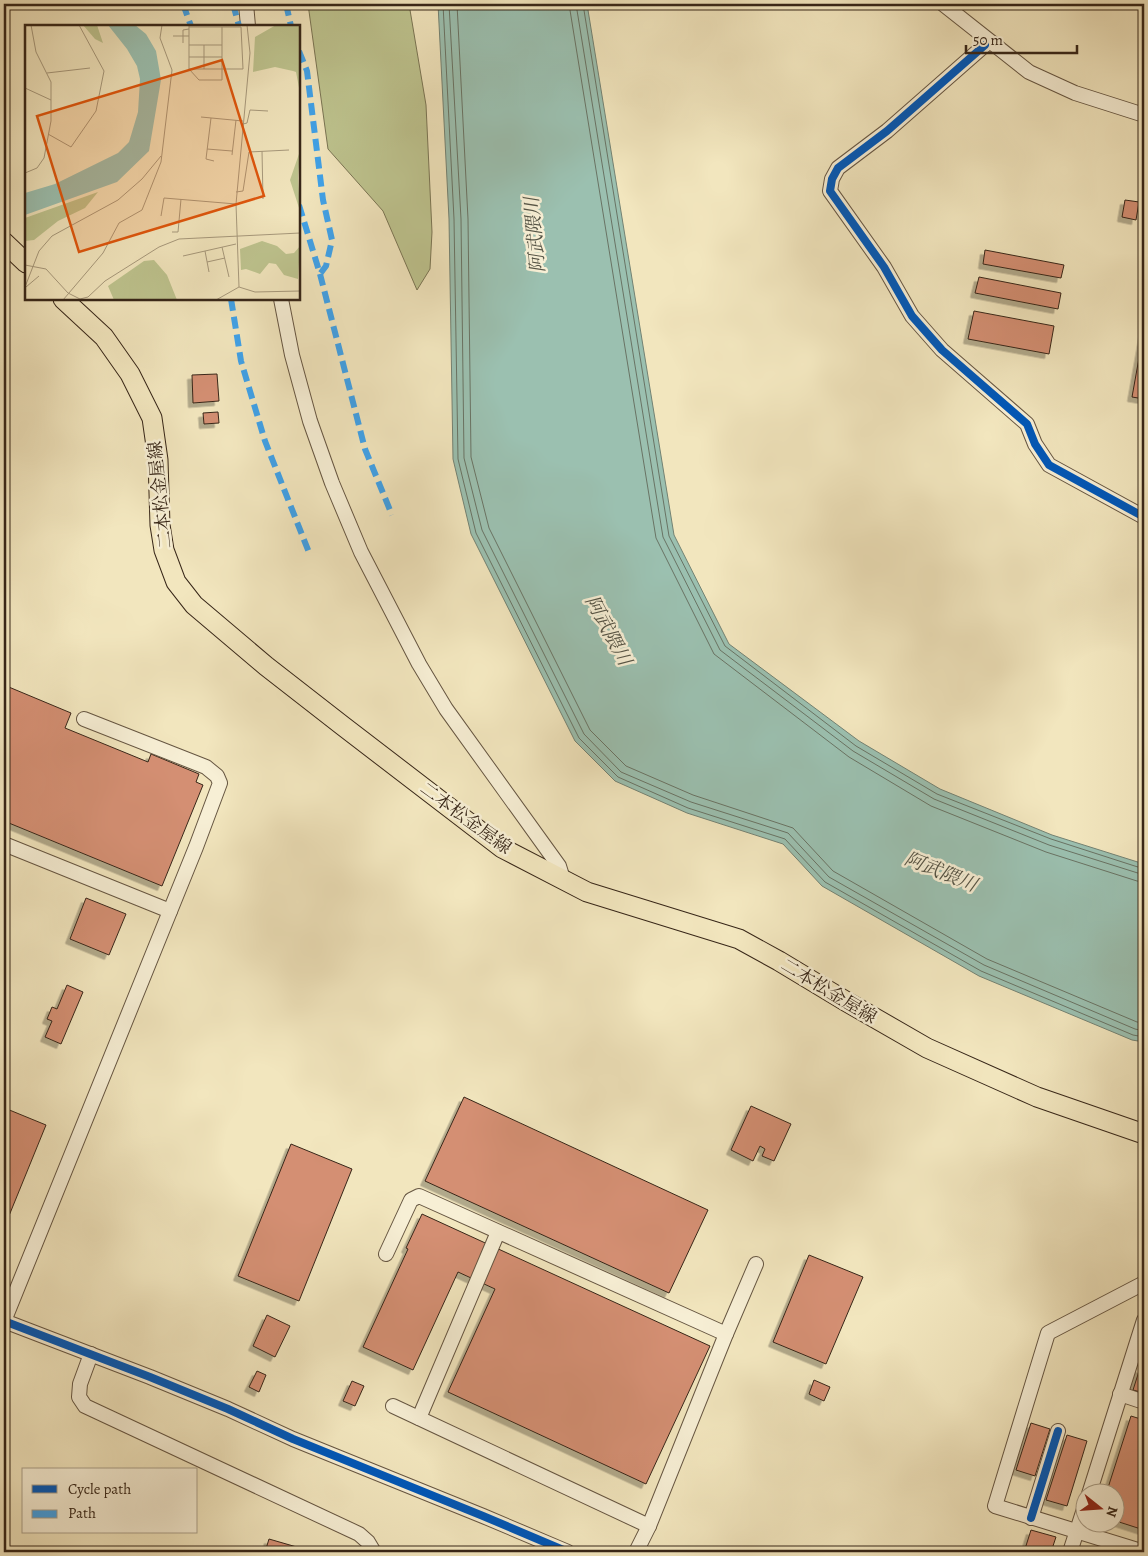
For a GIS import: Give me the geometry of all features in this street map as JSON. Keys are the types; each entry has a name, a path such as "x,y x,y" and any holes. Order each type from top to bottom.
{"main road":[{"path":"4,242 25,263"},
{"name":"二本松金屋線","path":"64,300 104,337 130,374 152,418 158,460 160,525 164,550 176,582 194,605 266,666 502,848 587,892 739,939 779,960 846,1002 927,1048 1037,1097 1144,1134"}],"street":[{"path":"246,4 248,25"},
{"path":"943,4 1029,72 1075,93 1144,115"},
{"path":"985,45 887,131 838,168 832,179 830,191 884,267 912,316 942,350 1026,424 1035,444 1049,465 1144,517"},
{"path":"281,300 292,355 310,421 332,483 361,552 415,656 446,709 560,866 563,879"},
{"path":"84,718 206,767 216,776 220,783 4,1321 220,1406 293,1439 568,1552"},
{"path":"4,844 170,911"},
{"path":"386,1254 411,1200 419,1196 726,1334"},
{"path":"418,1418 498,1232"},
{"path":"636,1552 649,1526 756,1264"},
{"path":"1070,1552 1076,1532 995,1506 1048,1333 1144,1283"},
{"path":"1091,1484 1144,1320"},
{"path":"91,1354 79,1390 79,1397 85,1406 359,1534 368,1542 374,1552"},
{"path":"1120,1394 1144,1402"},
{"path":"393,1406 649,1526"},
{"path":"1031,1518 1058,1431"},
{"path":"1083,1534 1144,1552"}],"green space":[{"path":"308,4 409,4 426,105 432,232 430,269 417,290 383,211 328,149"}],"water":[{"name":"阿武隈川","path":"438,4 587,4 674,535 729,644 859,741 940,789 1052,835 1144,864 1144,1042 1132,1040 979,976 822,886 783,844 687,813 615,781 575,741 471,534 453,459 449,219"}],"building":[{"path":"1125,200 1139,202 1136,220 1122,217"},
{"path":"985,250 1064,265 1061,278 983,264"},
{"path":"979,277 1061,293 1058,309 975,293"},
{"path":"974,311 1054,326 1049,354 968,339"},
{"path":"1144,330 1144,399 1132,397"},
{"path":"217,374 219,401 193,403 192,375"},
{"path":"218,412 219,423 204,424 203,413"},
{"path":"4,685 71,713 65,728 148,762 151,754 199,774 196,782 203,785 162,886 4,821"},
{"path":"86,898 126,914 109,955 70,939"},
{"path":"67,985 83,992 61,1044 45,1037 52,1021 47,1019 52,1007 57,1009"},
{"path":"464,1097 708,1210 669,1293 425,1181"},
{"path":"751,1106 791,1124 774,1161 762,1156 765,1149 760,1146 753,1161 731,1150"},
{"path":"7,1109 46,1125 4,1228 4,1116"},
{"path":"291,1144 352,1169 299,1301 238,1276"},
{"path":"422,1214 710,1346 646,1484 448,1392 495,1289 458,1272 413,1370 363,1347"},
{"path":"809,1255 863,1277 826,1364 773,1342"},
{"path":"267,1315 290,1326 275,1357 253,1346"},
{"path":"1140,1368 1144,1369 1144,1393 1133,1390"},
{"path":"257,1371 266,1375 259,1392 249,1387"},
{"path":"814,1380 830,1387 824,1401 809,1394"},
{"path":"352,1381 364,1386 355,1406 343,1401"},
{"path":"1131,1416 1144,1420 1144,1530 1126,1524 1126,1484 1109,1484"},
{"path":"1031,1423 1050,1429 1035,1476 1016,1470"},
{"path":"1067,1435 1087,1441 1067,1506 1046,1500"},
{"path":"1031,1530 1056,1537 1051,1552 1024,1552"},
{"path":"269,1539 314,1552 265,1552"}],"marked path":[{"path":"183,4 191,25"},
{"path":"233,4 239,25"},
{"path":"286,4 291,25"},
{"path":"300,54 307,71 323,200 332,240 326,266 320,274"},
{"path":"300,208 320,274 365,449 392,515"},
{"path":"231,300 241,361 265,441 310,555"}],"cycle path":[{"path":"985,45 887,131 838,168 832,179 830,191 884,267 912,316 942,350 1027,424 1035,444 1049,465 1144,517"},
{"path":"4,1321 150,1377 228,1409 293,1439 568,1552"},
{"path":"1031,1518 1058,1431"}]}
